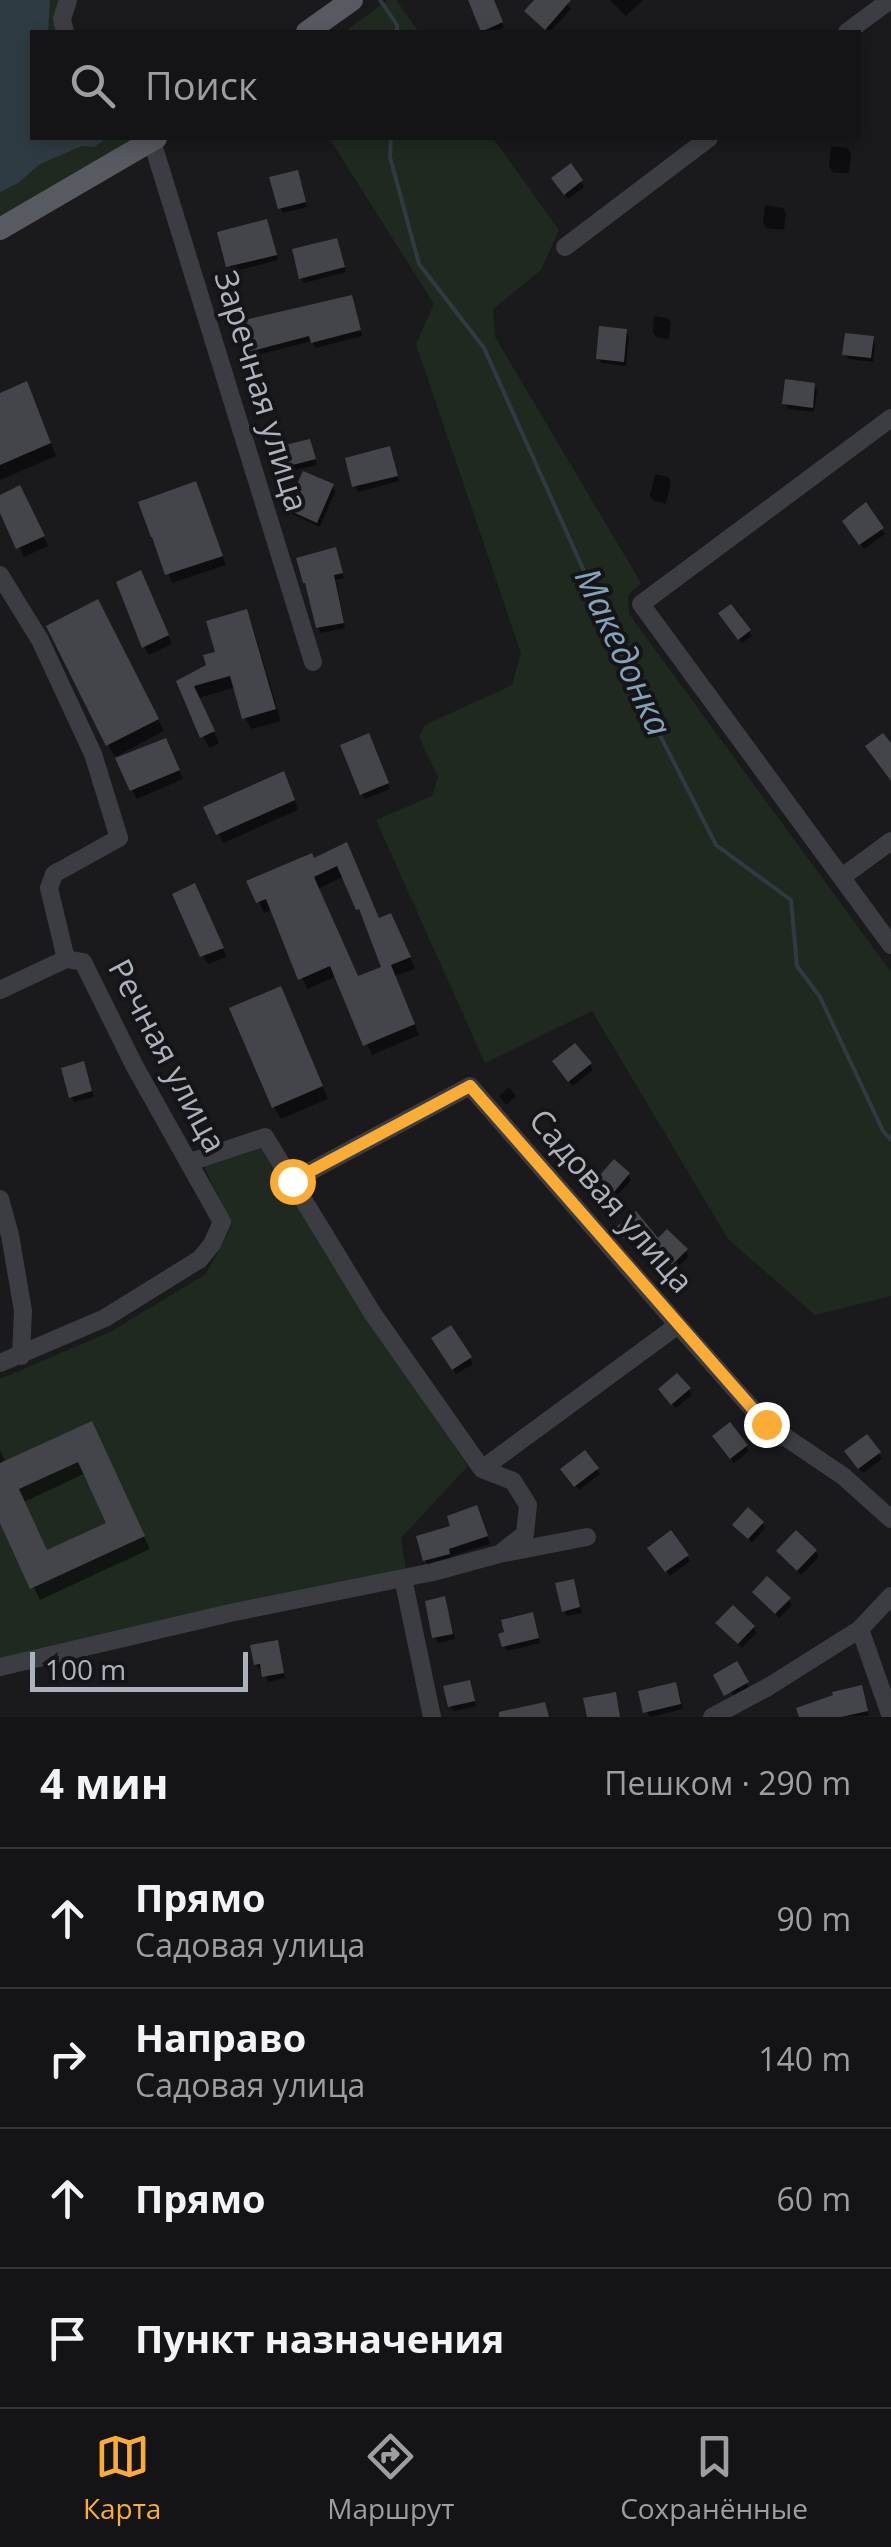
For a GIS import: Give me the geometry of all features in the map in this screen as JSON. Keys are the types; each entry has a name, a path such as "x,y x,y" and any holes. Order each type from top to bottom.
{"main road":[{"path":"310,30 352,0"},
{"path":"0,230 150,140"}],"street":[{"path":"65,30 62,19 68,0"},
{"path":"851,30 890,0"},
{"name":"Заречная улица","path":"154,140 313,662"},
{"path":"565,246 706,140"},
{"path":"891,418 641,604 891,945"},
{"name":"Речная улица","path":"0,575 40,640 93,754 119,838 54,874 49,888 66,959 83,962 134,1065 222,1222 200,1258 105,1318 20,1356"},
{"path":"842,878 891,841"},
{"path":"0,990 66,959"},
{"name":"Садовая улица","path":"292,1181 470,1086 678,1324 482,1469"},
{"path":"190,1162 265,1137 374,1314 482,1469 513,1481 528,1505 524,1534 499,1554"},
{"path":"0,1198 23,1310 20,1356 0,1363"},
{"path":"678,1324 766,1424 843,1476 891,1519"},
{"path":"0,1667 587,1537"},
{"path":"403,1578 432,1717"},
{"path":"712,1717 860,1629 891,1596"},
{"path":"860,1629 891,1717"}],"shaded area":[{"path":"0,0 59,0 58,30 30,30 30,140 138,140 0,218"},
{"path":"0,0 50,0 48,30 30,30 30,140 103,140 94,147 82,146 40,164 0,192"},
{"path":"388,0 396,0 418,30 347,30"},
{"path":"330,140 494,140 559,230 541,270 493,309 495,337 641,583 628,595 629,614 891,972 891,1296 815,1315 728,1239 592,1011 485,1063 376,820 432,796 438,777 419,737 425,725 512,685 521,653 416,344 434,304"},
{"path":"261,1147 342,1279 468,1466 401,1538 406,1570 0,1658 0,1379 110,1332 206,1274 232,1226 204,1166"}],"building":[{"path":"468,0 494,0 503,22 480,30"},
{"path":"534,0 571,0 545,30 524,11"},
{"path":"571,163 583,180 564,195 551,178"},
{"path":"298,170 306,202 278,209 269,177"},
{"path":"267,219 277,255 226,267 217,232"},
{"path":"337,238 345,267 299,279 292,249"},
{"path":"352,295 361,330 311,343 309,336 244,353 236,322"},
{"path":"599,326 627,329 624,362 596,359"},
{"path":"845,333 874,336 871,358 842,355"},
{"path":"785,379 815,383 813,408 782,404"},
{"path":"27,381 51,443 0,465 0,393"},
{"path":"310,439 316,459 277,469 272,448"},
{"path":"390,446 398,476 352,487 345,458"},
{"path":"303,471 334,484 317,523 286,509"},
{"path":"196,481 223,556 165,575 138,502"},
{"path":"20,485 45,536 16,549 0,513 0,495"},
{"path":"866,502 884,528 859,545 842,521"},
{"path":"336,547 343,573 334,575 344,623 316,628 296,558"},
{"path":"141,570 169,635 142,648 116,582"},
{"path":"98,599 159,719 106,746 46,626"},
{"path":"731,604 751,630 738,640 718,613"},
{"path":"247,609 276,709 242,719 230,676 194,686 215,731 200,738 176,681 206,665 203,655 215,652 206,621"},
{"path":"369,733 389,783 360,795 340,745"},
{"path":"883,733 891,743 891,781 865,746"},
{"path":"166,738 180,770 130,791 115,758"},
{"path":"284,771 295,800 216,835 203,807"},
{"path":"347,842 379,918 391,913 411,957 391,965 415,1024 363,1046 330,966 298,980 266,899 256,903 246,881 312,853 314,858","holes":["337,866 356,910 359,909 381,967 358,976 314,877"]},
{"path":"195,883 224,948 200,957 172,894"},
{"path":"281,986 323,1086 272,1108 229,1008"},
{"path":"575,1043 592,1063 568,1082 552,1061"},
{"path":"84,1061 92,1091 69,1098 61,1068"},
{"path":"614,1159 630,1173 614,1192 598,1177"},
{"path":"636,1211 658,1238 667,1229 688,1249 672,1265 638,1233 627,1242 615,1228"},
{"path":"451,1325 472,1357 452,1370 431,1338"},
{"path":"677,1373 691,1388 671,1405 658,1389"},
{"path":"92,1421 145,1536 30,1589 0,1523 0,1463","holes":["78,1462 106,1523 47,1550 19,1489"]},
{"path":"730,1422 748,1445 730,1459 712,1436"},
{"path":"867,1434 881,1452 858,1469 844,1451"},
{"path":"585,1450 599,1468 574,1487 560,1469"},
{"path":"477,1505 488,1536 449,1549 450,1554 423,1561 416,1536 450,1526 447,1516"},
{"path":"748,1507 764,1522 748,1539 732,1525"},
{"path":"671,1530 689,1555 665,1572 647,1548"},
{"path":"796,1530 817,1550 797,1571 776,1551"},
{"path":"767,1576 791,1598 775,1614 752,1592"},
{"path":"574,1579 580,1607 562,1612 555,1583"},
{"path":"445,1596 453,1634 432,1638 425,1601"},
{"path":"733,1605 755,1626 738,1644 715,1623"},
{"path":"533,1612 539,1638 502,1647 498,1634 504,1632 501,1620"},
{"path":"278,1640 284,1673 262,1677 260,1664 254,1665 250,1645"},
{"path":"737,1661 749,1682 724,1696 713,1675"},
{"path":"470,1680 475,1701 448,1707 443,1686"},
{"path":"676,1682 681,1704 643,1713 638,1691"},
{"path":"862,1685 868,1711 841,1717 799,1717 796,1708 833,1695 832,1692"},
{"path":"616,1692 620,1717 587,1717 583,1698"},
{"path":"545,1702 549,1717 499,1717 499,1712"}],"waterway":[{"name":"Македонка","path":"380,0 397,30"},
{"name":"Македонка","path":"391,140 390,157 419,264 484,348 640,696 716,845 791,900 797,966 820,997 883,1131 891,1140"}],"route":[{"path":"292,1181 470,1086 766,1424"}]}
